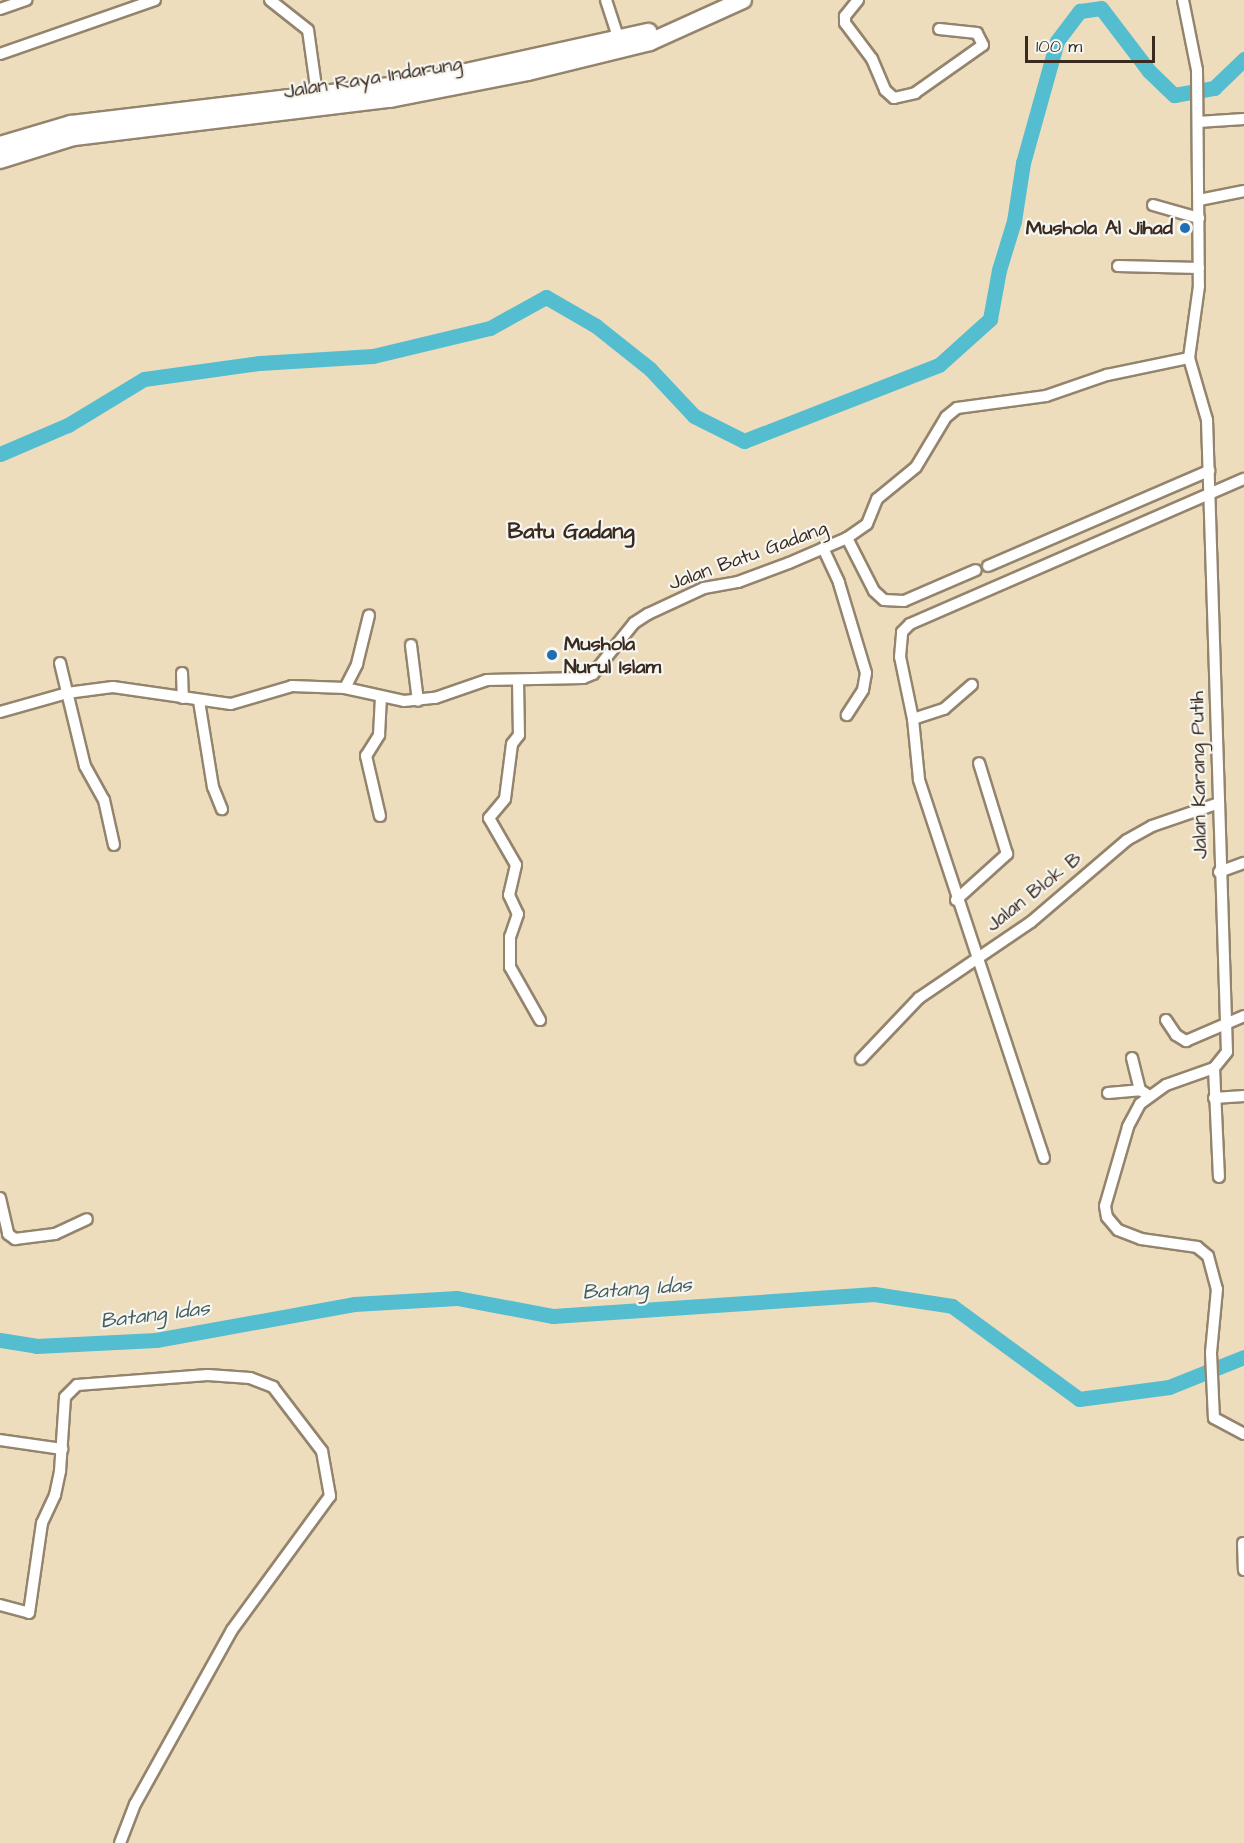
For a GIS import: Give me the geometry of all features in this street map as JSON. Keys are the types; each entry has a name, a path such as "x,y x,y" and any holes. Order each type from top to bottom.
{"highway":[{"name":"Jalan Raya Indarung","path":"0,160 74,137 317,94 416,83 621,45 721,0"},
{"name":"Jalan Raya Indarung","path":"0,145 71,124 175,120 424,94 676,33 742,0"}],"street":[{"path":"0,9 26,0"},
{"path":"0,54 155,0"},
{"path":"270,0 308,30 317,94"},
{"path":"606,0 621,45"},
{"path":"858,0 845,16 845,23 872,59 885,90 894,98 915,93 982,48 977,33 939,29"},
{"name":"Jalan Karang Putih","path":"1183,0 1197,70 1199,268 1189,358 1205,405 1211,494 1219,872 1227,1023 1227,1052 1214,1068"},
{"path":"1198,119 1244,119"},
{"path":"1199,200 1244,191"},
{"path":"1153,205 1199,218"},
{"path":"1118,266 1199,268"},
{"name":"Jalan Batu Gadang","path":"0,712 67,693 113,687 231,704 292,686 345,688 381,699 418,700 479,682 589,676 634,624 648,614 695,591 750,578 823,548 846,538 870,521 880,495 916,467 945,417 957,408 1046,396 1107,375 1189,358"},
{"path":"988,566 1209,471"},
{"path":"1044,1158 978,957 956,900 919,779 913,719 900,657 904,628 1244,479"},
{"path":"846,538 874,591 884,600 904,602 976,570"},
{"path":"823,548 838,583 866,673 863,690 847,715"},
{"path":"345,688 357,664 369,615"},
{"path":"411,645 418,700"},
{"path":"60,663 85,766 104,800 114,844"},
{"path":"182,673 183,698"},
{"path":"518,680 519,735 512,744 505,799 489,818 492,829 506,843 516,865 509,895 519,914 510,937 510,967 540,1020"},
{"path":"913,719 944,709 972,685"},
{"path":"380,816 366,756 379,735 381,699"},
{"path":"199,700 213,787 222,809"},
{"path":"956,900 1007,854 979,763"},
{"name":"Jalan Blok B","path":"861,1059 919,998 1031,922 1141,831 1219,803"},
{"path":"1219,872 1244,863"},
{"path":"1166,1020 1176,1035 1186,1041 1244,1016"},
{"path":"1132,1058 1144,1093 1128,1127 1105,1206 1107,1217 1118,1230 1141,1239 1197,1247 1208,1256 1217,1289 1211,1361 1214,1418 1244,1434"},
{"path":"1108,1093 1144,1093 1214,1068 1219,1178"},
{"path":"1215,1098 1244,1096"},
{"path":"0,1198 8,1234 15,1239 55,1234 87,1220"},
{"path":"0,1605 29,1613 42,1523 55,1496 62,1449 65,1397 76,1385 229,1374 273,1387 318,1442 326,1464 330,1496 232,1630 135,1804 120,1843"},
{"path":"0,1440 62,1449"},
{"path":"1243,1543 1244,1570"}],"waterway":[{"path":"0,454 68,425 144,379 260,363 373,356 490,328 546,297 596,326 650,369 694,416 744,441 939,365 990,319 999,270 1014,221 1023,163 1057,41 1080,11 1101,8 1149,71 1174,95 1214,88 1244,59"},
{"name":"Batang Idas","path":"0,1340 36,1346 156,1340 354,1304 457,1298 553,1316 874,1294 952,1306 1079,1399 1169,1387 1244,1357"}],"place":[{"name":"Mushola Al Jihad","path":"1185,228"},
{"name":"Mushola Nurul Islam","path":"552,655"}],"district":[{"name":"Batu Gadang","path":"571,532"}]}
